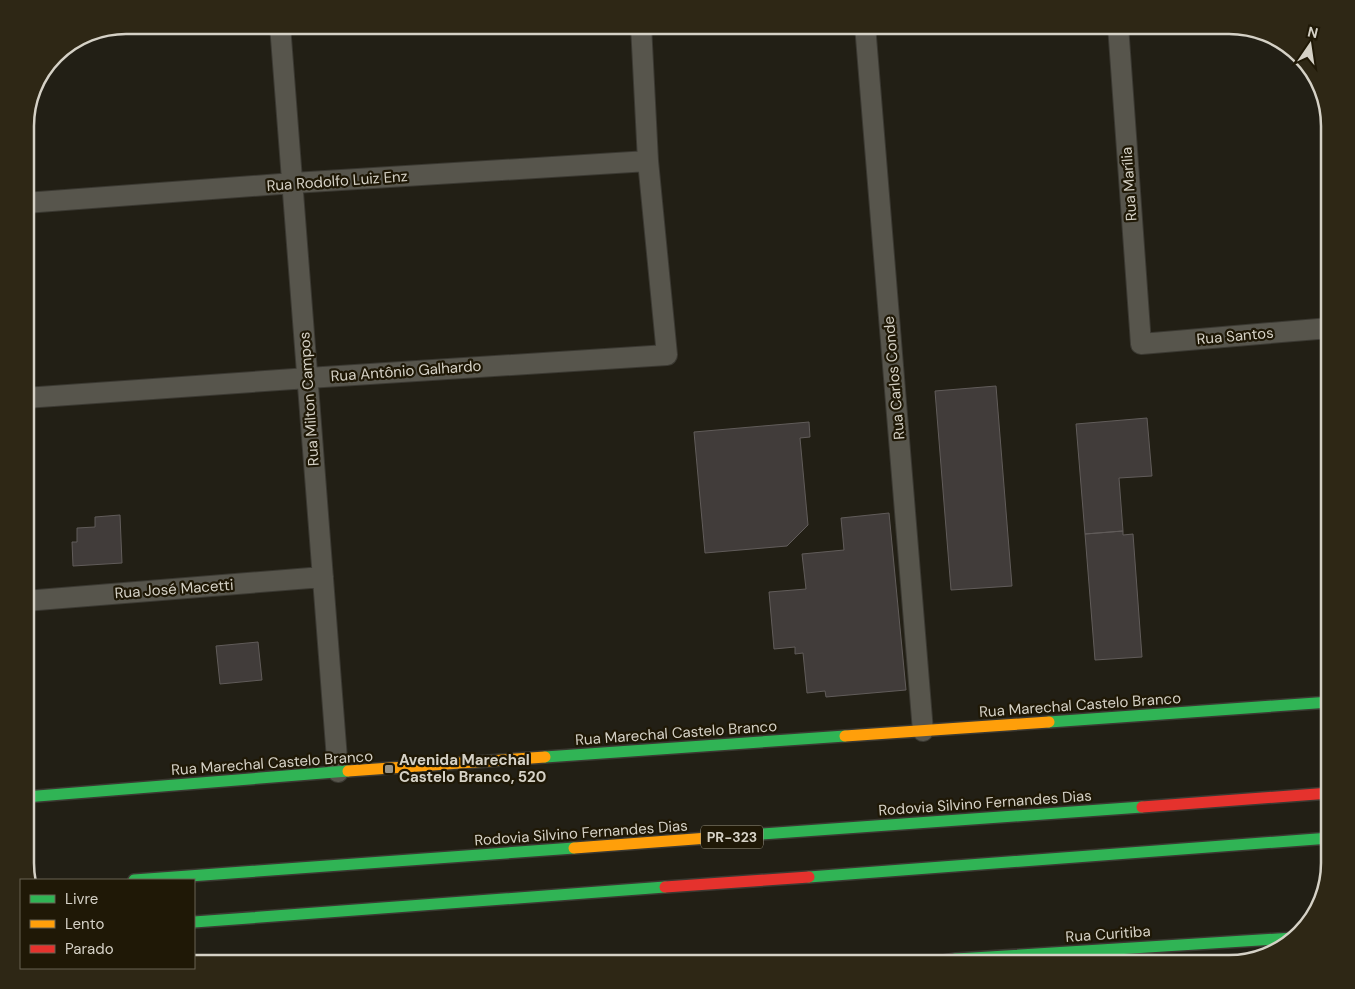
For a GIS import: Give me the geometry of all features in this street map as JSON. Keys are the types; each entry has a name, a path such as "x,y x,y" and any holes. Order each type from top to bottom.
{"main road":[{"name":"Rua Marechal Castelo Branco","path":"34,796 338,772 1321,703"},
{"name":"Rodovia Silvino Fernandes Dias","path":"148,879 1321,794"},
{"path":"195,922 1321,839"},
{"name":"Rua Curitiba","path":"1054,955 1281,939"}],"street":[{"name":"Rua Milton Campos","path":"281,34 338,772"},
{"path":"641,34 648,161"},
{"name":"Rua Carlos Conde","path":"867,34 923,731"},
{"name":"Rua Marília","path":"1119,34 1141,344"},
{"name":"Rua Rodolfo Luiz Enz","path":"34,202 292,183 648,161"},
{"name":"Rua Antônio Galhardo","path":"34,397 667,355 648,161"},
{"name":"Rua Santos","path":"1141,344 1321,329"},
{"name":"Rua José Macetti","path":"34,600 323,578"}],"building":[{"path":"996,386 1012,586 951,590 935,391"},
{"path":"1147,418 1152,476 1119,478 1123,531 1085,534 1076,424"},
{"path":"809,422 810,437 800,438 808,525 787,546 705,553 694,432"},
{"path":"889,513 906,690 826,697 825,691 807,693 803,653 795,654 795,647 774,649 769,592 806,589 802,554 844,550 841,518"},
{"path":"120,515 122,563 73,566 72,542 77,542 77,528 95,527 95,517"},
{"path":"1123,531 1123,535 1133,534 1142,657 1095,660 1085,534"},
{"path":"258,642 262,680 220,684 216,646"}],"traffic: fast":[{"path":"1049,722 1321,703"},
{"path":"545,757 845,736"},
{"path":"34,796 348,771"},
{"path":"735,836 1142,807"},
{"path":"809,877 1321,839"},
{"path":"148,879 574,848"},
{"path":"195,922 665,887"},
{"path":"1020,955 1282,939"}],"traffic: slow":[{"path":"845,736 1049,722"},
{"path":"348,771 545,757"},
{"path":"574,848 735,836"}],"traffic: jam":[{"path":"1142,807 1321,794"},
{"path":"665,887 809,877"}],"place":[{"name":"Avenida Marechal Castelo Branco, 520","path":"389,769"}]}
